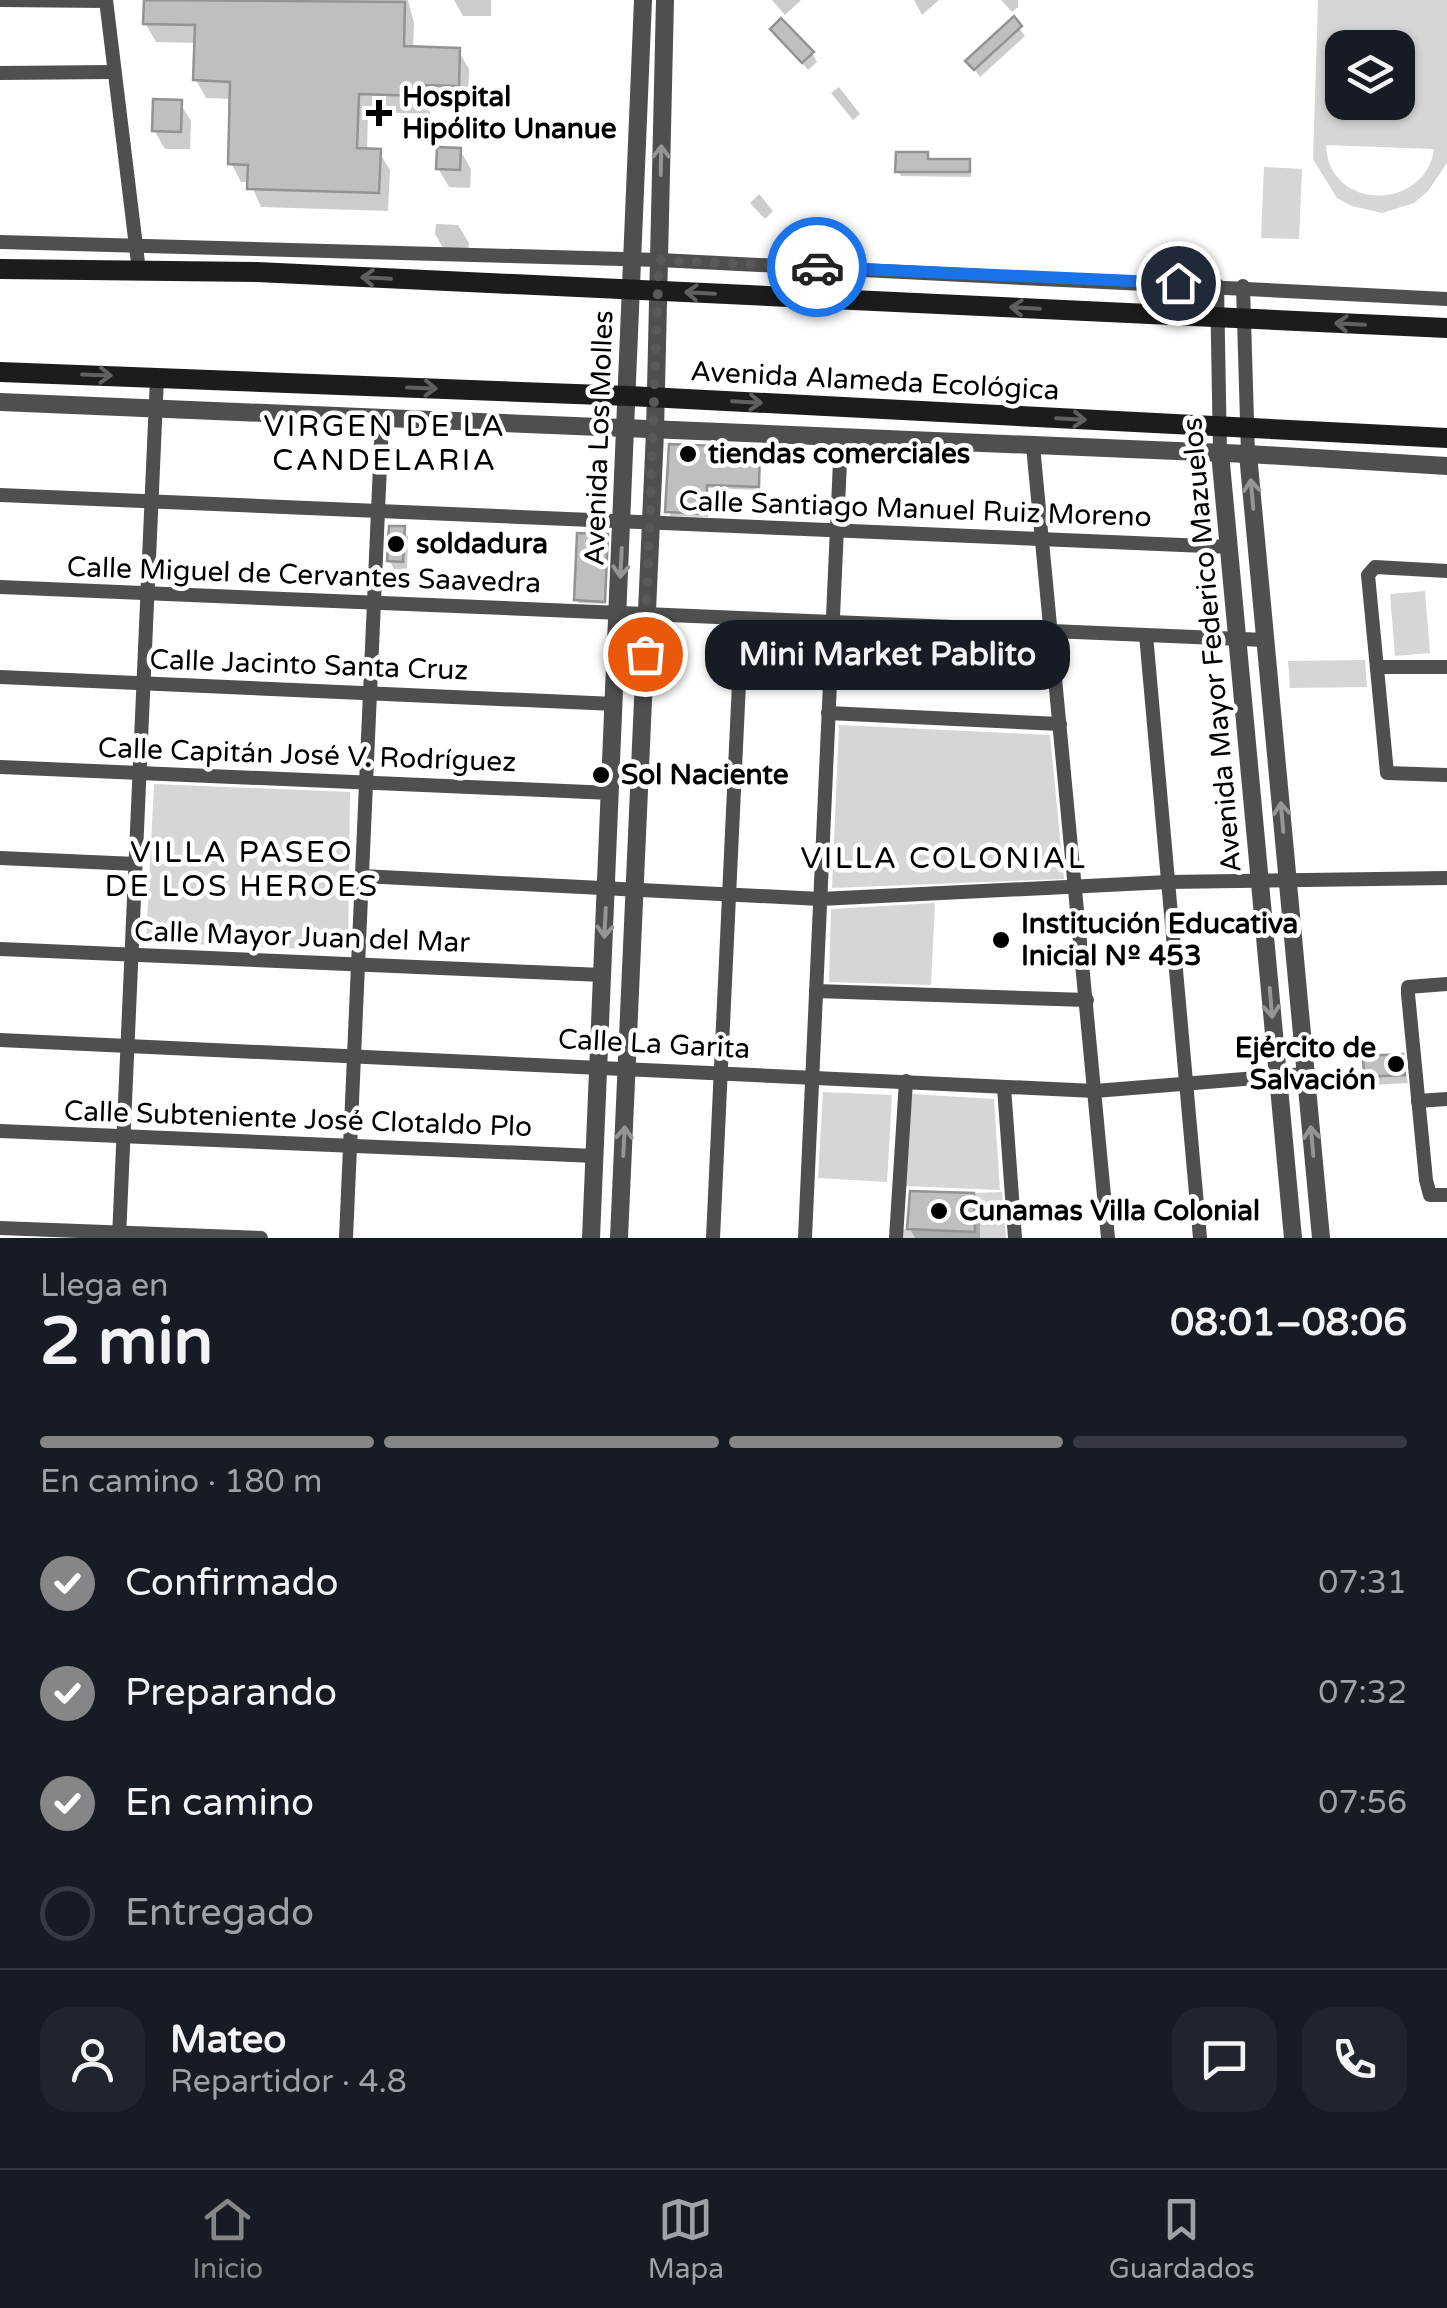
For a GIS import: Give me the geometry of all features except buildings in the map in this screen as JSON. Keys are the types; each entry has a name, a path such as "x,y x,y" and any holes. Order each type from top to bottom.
{"main road":[{"path":"0,269 138,270 658,291 1447,328"},
{"name":"Avenida Alameda Ecológica","path":"0,372 629,396 1447,438"}],"street":[{"path":"0,0 106,1 138,270"},
{"name":"Avenida Los Molles","path":"591,1238 644,0"},
{"name":"Avenida Los Molles","path":"619,1238 655,432 665,0"},
{"path":"0,73 113,72"},
{"path":"0,242 659,260 1447,299"},
{"name":"Avenida Mayor Federico Mazuelos","path":"1218,285 1220,453 1293,1238"},
{"name":"Avenida Mayor Federico Mazuelos","path":"1244,286 1248,454 1320,1238"},
{"path":"119,1235 156,377"},
{"name":"Avenida Alameda Ecológica","path":"0,402 1248,454 1447,466"},
{"path":"346,1238 382,420"},
{"path":"805,1238 841,439"},
{"path":"1033,446 1108,1238"},
{"name":"Calle Santiago Manuel Ruiz Moreno","path":"0,495 1229,547"},
{"path":"1447,570 1380,567 1368,571 1388,776 1447,776"},
{"name":"Calle Miguel de Cervantes Saavedra","path":"0,587 1266,640"},
{"path":"712,1238 742,619"},
{"path":"1146,635 1200,1238"},
{"path":"1377,667 1447,667"},
{"name":"Calle Jacinto Santa Cruz","path":"0,677 615,704"},
{"path":"828,713 1060,724"},
{"name":"Calle Capitán José V. Rodríguez","path":"0,767 611,793"},
{"path":"0,858 136,864"},
{"path":"362,876 820,899 1168,882 1447,878"},
{"name":"Calle Mayor Juan del Mar","path":"0,949 603,975"},
{"path":"1447,984 1408,987 1430,1195 1447,1196"},
{"path":"816,991 1087,1000"},
{"name":"Calle La Garita","path":"0,1040 1095,1091 1305,1074"},
{"path":"896,1238 906,1081"},
{"path":"1004,1086 1015,1238"},
{"path":"1418,1102 1447,1099"},
{"name":"Calle Subteniente José Clotaldo Plo","path":"0,1131 594,1156"},
{"path":"0,1228 37,1234 261,1238"}],"shaded area":[{"path":"1318,0 1447,0 1447,163 1428,191 1414,203 1382,213 1337,198 1313,159","holes":["1326,145 1433,149 1427,170 1413,185 1377,196 1358,192 1342,182 1331,167"]},
{"path":"1264,167 1302,169 1299,239 1261,238"},
{"path":"1425,591 1430,653 1395,656 1390,594"},
{"path":"1365,660 1367,687 1290,688 1288,661"},
{"path":"839,725 1050,735 1064,879 832,888"},
{"path":"154,784 350,792 348,951 146,942"},
{"path":"935,903 931,985 829,982 831,909"},
{"path":"823,1092 892,1095 887,1182 818,1178"},
{"path":"912,1094 994,1099 1000,1190 905,1186"},
{"path":"1002,1192 1006,1238 903,1238 903,1229 973,1231 974,1193"}],"way so far":[{"path":"645,654 659,260 817,267"}],"place":[{"name":"Hospital Hipólito Unanue","path":"379,113"},
{"name":"tiendas comerciales","path":"688,454"},
{"name":"soldadura","path":"396,544"},
{"name":"Mini Market Pablito","path":"645,654"},
{"name":"Sol Naciente","path":"601,775"},
{"name":"Institución Educativa Inicial Nº 453","path":"1001,940"},
{"name":"Ejército de Salvación","path":"1396,1064"},
{"name":"Cunamas Villa Colonial","path":"939,1211"}],"district":[{"name":"VIRGEN DE LA CANDELARIA","path":"385,443"},
{"name":"VILLA COLONIAL","path":"944,858"},
{"name":"VILLA PASEO DE LOS HEROES","path":"242,869"}],"route":[{"path":"817,267 1178,283"}]}
